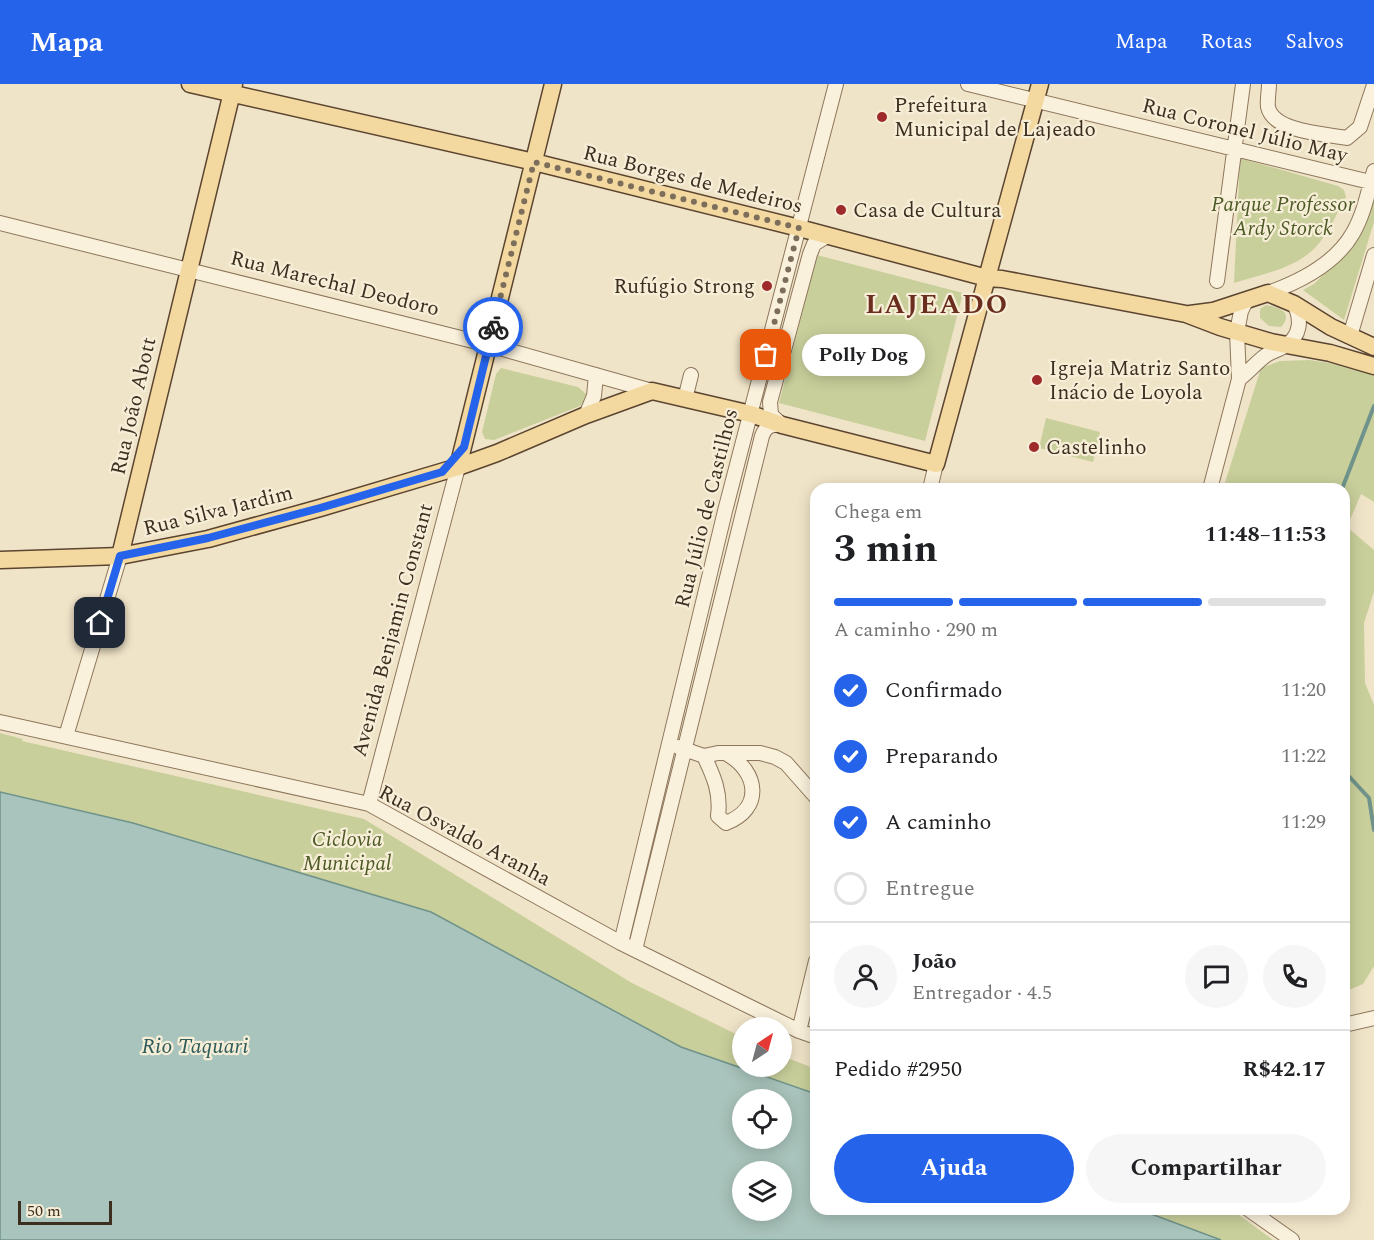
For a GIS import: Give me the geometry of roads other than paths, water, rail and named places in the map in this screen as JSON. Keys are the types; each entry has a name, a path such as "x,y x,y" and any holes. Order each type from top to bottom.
{"main road":[{"name":"Rua Borges de Medeiros","path":"190,84 233,89 534,162 799,228 987,278 1186,314 1237,332 1294,347 1330,353 1374,366"},
{"path":"450,470 464,447 553,84"},
{"name":"Rua João Abott","path":"120,556 233,89"},
{"path":"936,464 1038,92"},
{"name":"Rua Borges de Medeiros","path":"1186,314 1224,308 1268,293"},
{"path":"1268,293 1294,304 1331,327 1374,347"},
{"path":"1294,347 1342,343 1350,336"},
{"name":"Rua Marechal Deodoro","path":"652,391 751,414 782,425 936,464"},
{"name":"Rua Silva Jardim","path":"0,560 120,556 208,538 450,470 652,391"},
{"path":"464,447 472,451 497,453"}],"street":[{"name":"Rua Júlio de Castilhos","path":"621,943 725,511 836,84"},
{"name":"Rua Coronel Júlio May","path":"968,84 1038,92 1234,148 1373,179"},
{"path":"1217,281 1243,84"},
{"path":"1269,84 1268,107 1272,117 1286,126 1347,138 1360,127 1374,85"},
{"path":"1268,293 1301,279 1340,250 1353,234 1373,179"},
{"name":"Rua Marechal Deodoro","path":"0,223 489,345 652,391"},
{"name":"Rua Júlio de Castilhos","path":"782,425 771,416 770,402 810,254 814,244 827,236"},
{"path":"1350,336 1374,255"},
{"path":"1212,483 1239,379 1237,332 1241,311 1246,301"},
{"path":"1239,379 1266,355 1294,347 1300,320 1294,304"},
{"path":"586,415 594,396 596,375"},
{"path":"685,399 691,375"},
{"name":"Rua Júlio de Castilhos","path":"635,950 764,430 774,424 782,425"},
{"path":"931,483 936,464"},
{"name":"Avenida Benjamin Constant","path":"369,804 450,470"},
{"path":"725,511 742,515"},
{"name":"Rua João Abott","path":"66,736 120,556"},
{"path":"696,633 712,638"},
{"name":"Rua Osvaldo Aranha","path":"0,722 369,804 621,943 810,1035"},
{"path":"669,745 704,756 718,753 760,753 775,757 786,763 810,790"},
{"path":"704,756 717,783 720,800 718,816 726,823 743,812 753,795 750,777 735,759 727,754"},
{"path":"642,856 657,861"},
{"path":"799,1031 810,986"},
{"path":"1350,1024 1374,1018"},
{"path":"1257,1215 1292,1240"}],"water":[{"name":"Rio Taquari","path":"0,792 133,823 431,912 681,1047 732,1065 732,1077 767,1077 810,1092 810,1215 1154,1215 1221,1240 0,1240"}],"waterway":[{"path":"1344,483 1374,406"},
{"path":"1350,777 1369,798 1374,830"}],"place":[{"name":"Prefeitura Municipal de Lajeado","path":"882,117"},
{"name":"Casa de Cultura","path":"841,210"},
{"name":"Rufúgio Strong","path":"767,286"},
{"name":"Polly Dog","path":"766,355"},
{"name":"Igreja Matriz Santo Inácio de Loyola","path":"1037,380"},
{"name":"Castelinho","path":"1034,447"}],"district":[{"name":"LAJEADO","path":"937,304"}],"park label":[{"name":"Parque Professor Ardy Storck","path":"1283,216"},
{"name":"Ciclovia Municipal","path":"347,851"}]}
